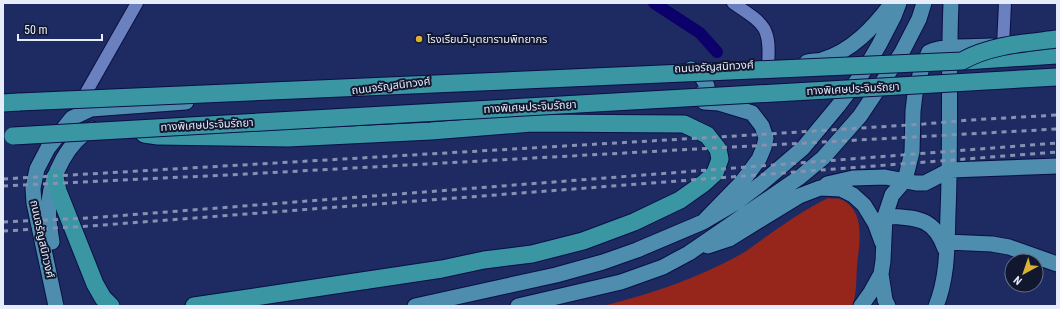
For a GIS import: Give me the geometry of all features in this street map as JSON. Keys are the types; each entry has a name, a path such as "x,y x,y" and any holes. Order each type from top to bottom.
{"highway":[{"path":"962,61 978,53 993,49 1022,43 1057,40"},
{"name":"ทางพิเศษประจิมรัถยา","path":"3,103 962,61 1057,55"},
{"name":"ทางพิเศษประจิมรัถยา","path":"3,137 1057,77"},
{"path":"120,130 158,136 288,138 431,131 532,123 684,124 707,135 718,148 720,159 715,173 680,200 634,222 583,241 532,254 484,260 442,269 194,306"},
{"path":"55,177 58,191 95,284 103,298 110,306"}],"main road":[{"name":"ถนนจรัญสนิทวงศ์","path":"56,306 34,203 33,188 37,169 48,148 72,118 91,109 268,95 376,90 446,79 691,69 768,65 822,60 853,44 869,31 892,3"},
{"name":"ถนนจรัญสนิทวงศ์","path":"422,304 556,275 603,262 637,250 703,222 737,202 750,193 802,148 838,106 862,74 879,45 899,3"},
{"path":"518,306 621,282 663,267 689,253 794,181 824,158 860,116 906,45 919,19 924,3"},
{"path":"936,306 944,280 950,170 949,48 951,3"},
{"path":"950,25 958,39 972,47"},
{"path":"888,306 885,300 881,274 885,216 892,196 905,180 912,152 915,94 921,71 929,52 949,48 1003,46 1057,40"},
{"path":"676,102 699,96 705,91 707,86 702,76 691,69"},
{"path":"949,103 956,93 967,88 1057,85"},
{"name":"ถนนจรัญสนิทวงศ์","path":"67,306 49,224 49,201 55,177 63,158 82,134 96,127 122,122 170,119 369,113 450,115 676,102 719,102 752,113 762,126 766,138 759,159 751,170 740,184 703,222"},
{"path":"689,253 728,239 799,196 832,182 853,178 885,177 916,183 926,183 950,170 1057,166"},
{"path":"820,188 841,189 853,195 864,205 875,223 884,246"},
{"path":"885,216 911,218 925,222 937,231 946,247"},
{"path":"946,247 992,244 1009,247 1057,264"},
{"path":"861,306 881,274"}],"street":[{"path":"72,118 137,3"},
{"path":"733,3 759,22 766,32 769,47 768,65"},
{"path":"1003,46 1005,3"}],"shaded area":[{"path":"828,198 840,199 849,204 858,219 860,238 856,291 852,306 603,306 657,291 692,278 726,262 743,253 810,207"}],"waterway":[{"path":"654,3 700,33 717,52"}],"railway":[{"path":"3,179 752,135 1057,115"},
{"path":"3,186 1057,129"},
{"path":"3,222 89,218 1057,143"},
{"path":"3,231 90,226 1057,152"}],"place":[{"name":"โรงเรียนวิมุตยารามพิทยากร","path":"419,39"}]}
